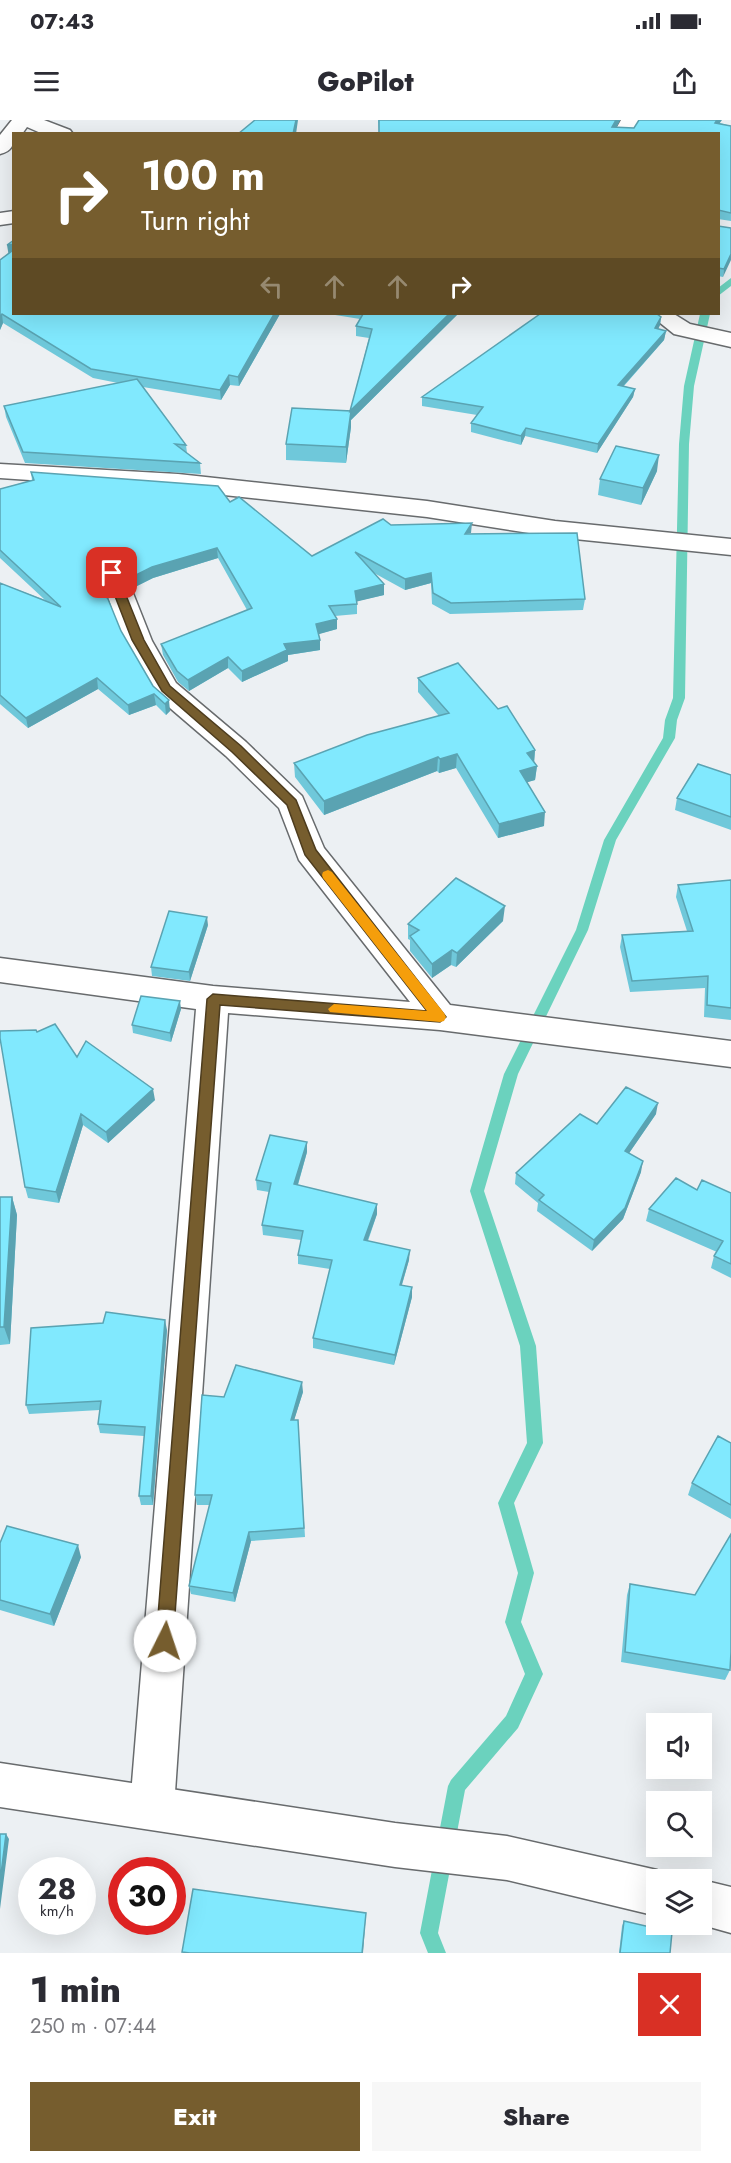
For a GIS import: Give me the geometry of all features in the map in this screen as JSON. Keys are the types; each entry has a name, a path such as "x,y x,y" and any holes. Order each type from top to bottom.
{"street":[{"path":"14,132 24,120 57,132"},
{"path":"0,148 12,134"},
{"path":"661,315 682,329 731,340"},
{"path":"0,471 178,482 428,509 555,529 731,547"},
{"path":"112,573 138,640 166,689 236,749 292,803 310,852 440,1017"},
{"path":"0,970 213,999 440,1017 731,1054"},
{"path":"152,1807 213,999"},
{"path":"0,1785 395,1845 507,1858 646,1890"},
{"path":"712,1905 731,1910"}],"building":[{"path":"255,120 296,120 293,132 240,132"},
{"path":"379,120 616,120 612,127 634,128 639,120 717,120 715,123 731,126 731,213 720,210 720,132 379,132"},
{"path":"720,226 731,228 731,254 724,269 720,268"},
{"path":"12,251 12,315 273,315 238,377 229,375 220,390 91,369 2,314 0,317 0,260"},
{"path":"362,315 448,315 350,411 372,329 356,326"},
{"path":"539,315 658,315 661,317 655,328 666,331 618,385 635,389 598,444 526,428 521,436 471,423 483,407 422,397"},
{"path":"137,379 186,445 175,444 200,463 23,452 4,406"},
{"path":"292,408 351,411 346,447 286,444"},
{"path":"616,446 659,455 643,488 600,479"},
{"path":"31,472 218,486 230,502 239,497 312,556 383,519 391,525 472,523 465,534 577,533 585,599 451,603 433,593 431,573 405,579 355,552 384,584 355,591 357,604 329,606 337,619 316,624 320,640 284,644 287,650 242,671 228,657 188,680 177,671 161,644 252,608 217,548 152,567 132,577 121,555 111,552 101,554 95,563 105,590 103,592 121,631 153,686 169,700 165,704 154,694 128,705 97,678 26,718 0,695 0,583 61,607 0,550 0,489 34,480"},
{"path":"458,663 498,709 507,706 535,750 527,753 537,766 520,771 545,812 499,824 457,754 440,759 438,757 324,801 294,763 367,735 449,713 418,678"},
{"path":"698,764 731,775 731,817 677,798"},
{"path":"456,878 505,906 457,953 452,950 432,964 410,936 419,930 408,924"},
{"path":"731,880 731,1008 707,1005 708,976 632,981 622,935 693,931 678,885"},
{"path":"169,911 207,917 189,972 151,967"},
{"path":"141,996 180,1001 170,1033 132,1025"},
{"path":"55,1024 77,1057 86,1041 153,1089 106,1132 81,1114 56,1192 25,1187 0,1038 0,1031 36,1030 37,1032"},
{"path":"626,1087 658,1103 625,1151 643,1161 625,1208 594,1240 539,1200 544,1195 516,1173 580,1114 597,1124"},
{"path":"270,1135 307,1142 294,1184 377,1204 364,1240 410,1250 400,1285 412,1287 395,1355 313,1338 332,1260 298,1255 303,1231 262,1225 271,1183 256,1180"},
{"path":"676,1178 697,1190 702,1180 731,1193 731,1264 714,1256 723,1241 649,1209"},
{"path":"0,1197 12,1197 4,1327 0,1327"},
{"path":"106,1312 165,1320 151,1496 139,1496 145,1427 98,1424 101,1401 26,1405 31,1328 103,1323"},
{"path":"236,1365 302,1382 291,1420 298,1420 304,1528 249,1532 233,1593 189,1586 212,1495 195,1495 202,1395 224,1397"},
{"path":"718,1436 731,1443 731,1505 692,1483"},
{"path":"7,1526 78,1545 50,1614 0,1600 0,1543"},
{"path":"731,1534 730,1670 625,1652 630,1584 695,1595"},
{"path":"0,1834 6,1834 0,1882"},
{"path":"193,1889 366,1913 362,1953 182,1952"},
{"path":"624,1921 646,1926 646,1935 672,1935 670,1953 620,1953"}],"waterway":[{"path":"720,291 731,281"},
{"path":"437,1953 429,1933 457,1786 512,1722 534,1674 513,1622 526,1573 506,1503 535,1443 528,1346 477,1191 511,1074 582,930 610,840 669,738 671,720 679,698 684,444 689,386 705,315"}],"slow traffic":[{"path":"328,875 440,1017 334,1009"}],"route":[{"path":"112,573 138,640 166,689 236,749 292,803 310,852 440,1017 213,999 165,1641"}]}
